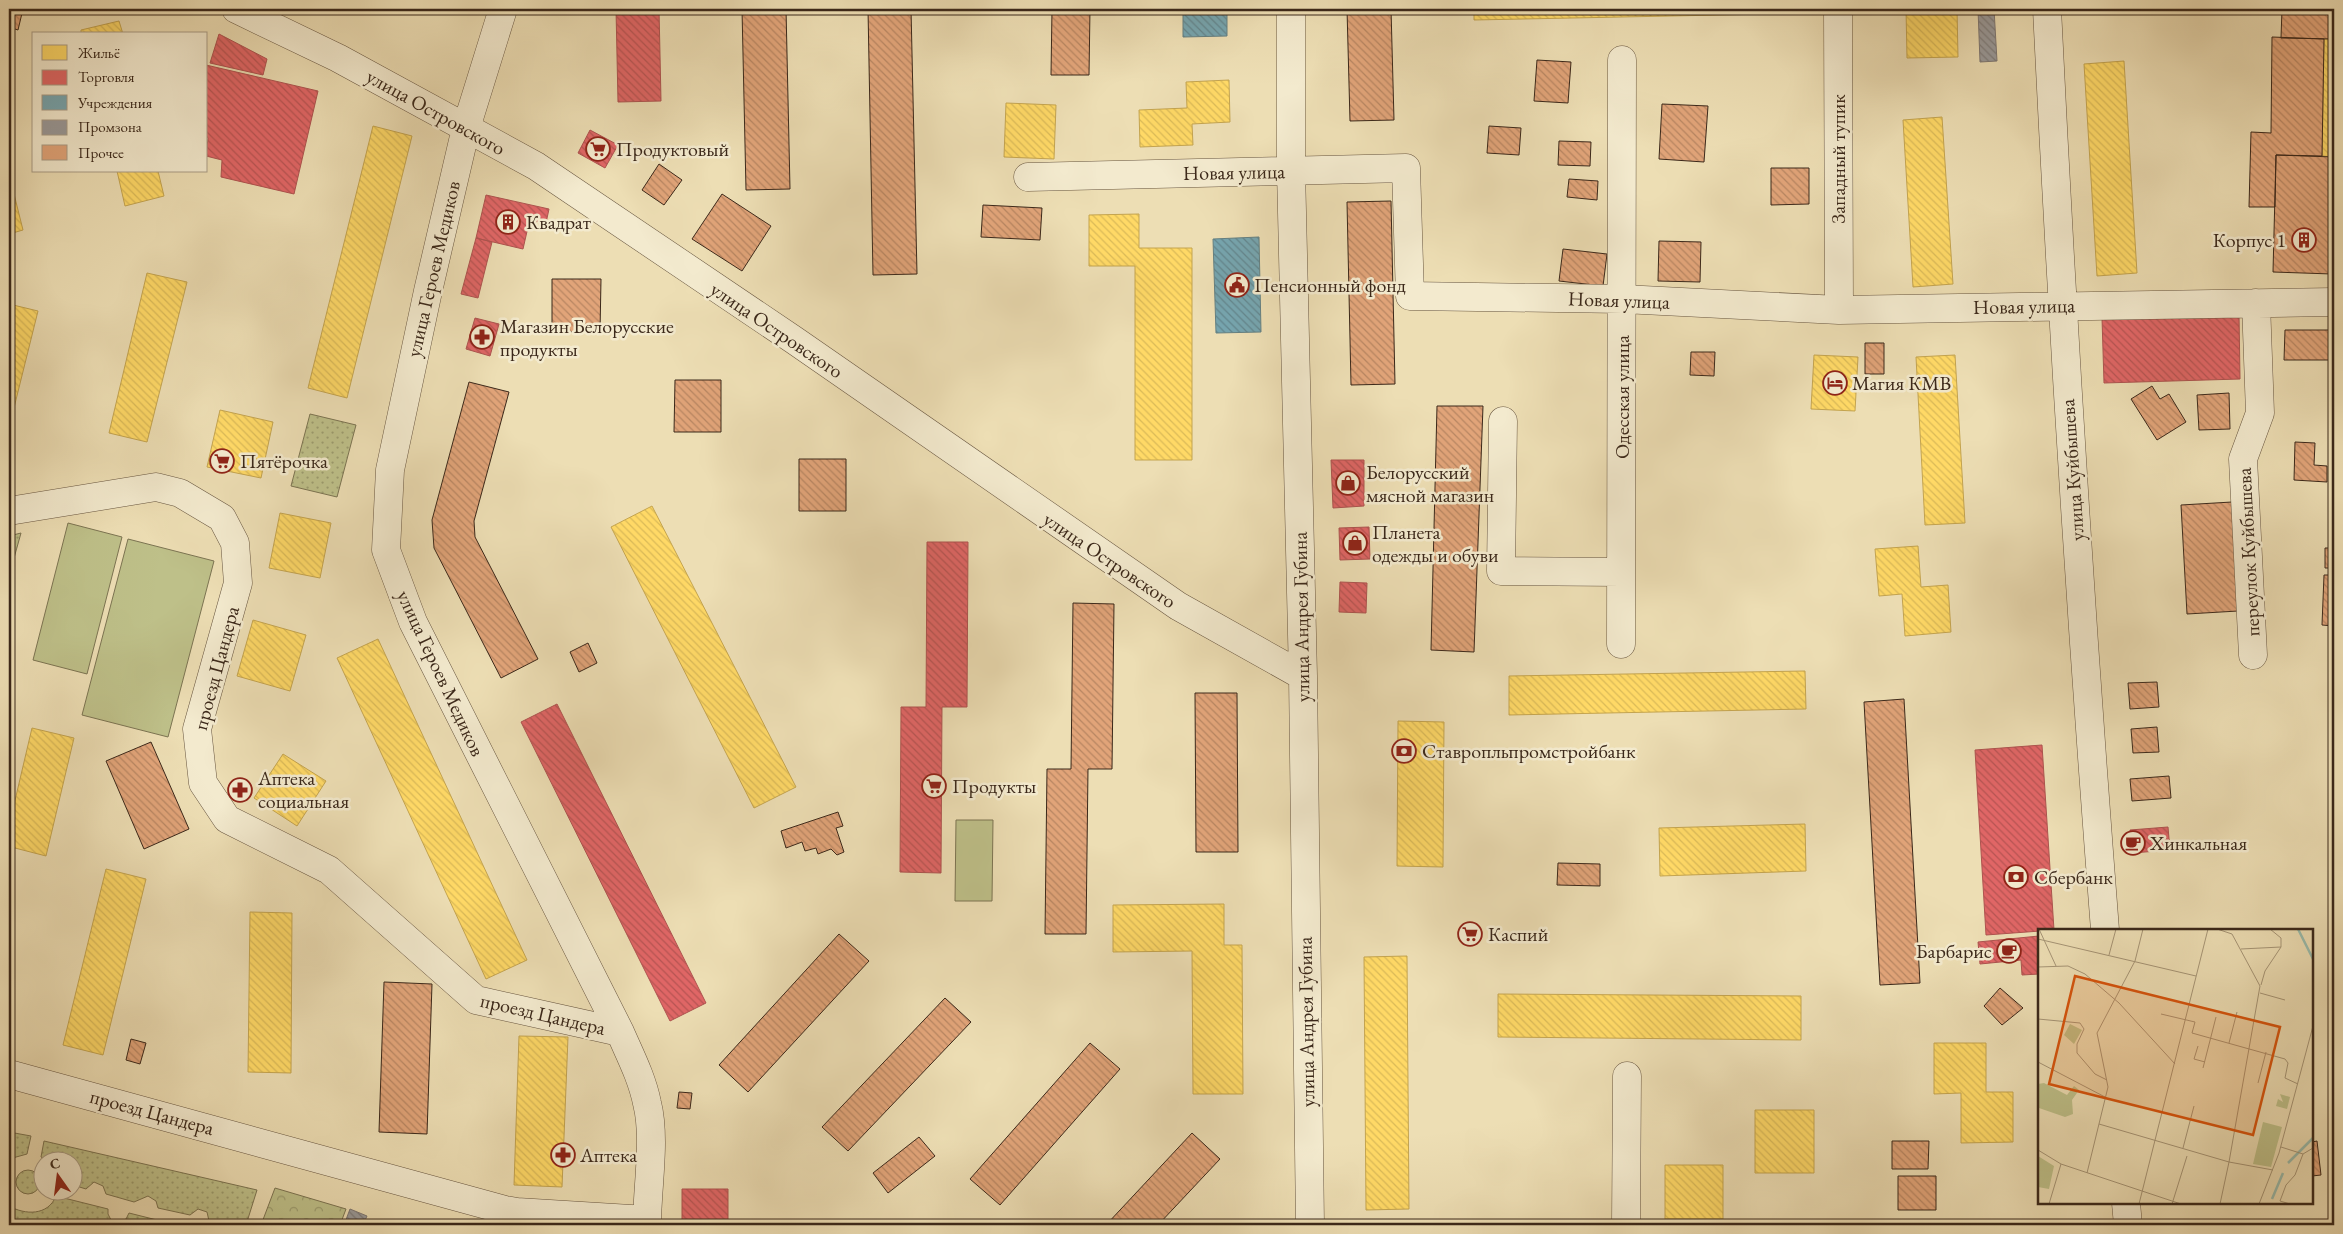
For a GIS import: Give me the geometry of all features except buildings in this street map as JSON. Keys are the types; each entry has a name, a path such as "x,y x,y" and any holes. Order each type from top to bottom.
{"street":[{"name":"улица Островского","path":"236,9 338,58 536,166 794,340 1178,606 1303,676"},
{"name":"улица Героев Медиков","path":"503,9 466,128 428,290 390,470 386,550 413,622 620,1032 648,1104 650,1128 647,1223"},
{"name":"улица Андрея Губина","path":"1291,9 1291,170 1303,676 1310,1225"},
{"name":"Западный тупик","path":"1838,9 1839,310"},
{"name":"улица Куйбышева","path":"2047,9 2062,306 2083,651 2106,929"},
{"name":"Одесская улица","path":"1621,644 1622,60"},
{"name":"Новая улица","path":"1028,177 1406,168 1410,296 1623,299 1839,310 2334,302"},
{"name":"переулок Куйбышева","path":"2254,654 2243,460 2260,413 2256,303"},
{"path":"1503,421 1501,571 1622,572"},
{"name":"проезд Цандера","path":"9,510 156,488 180,494 222,518 234,543 238,582 197,729 203,783 228,819 329,870 476,1000 620,1032"},
{"name":"проезд Цандера","path":"9,1074 511,1211 647,1223"},
{"path":"1626,1225 1627,1076"},
{"path":"2126,1204 2128,1225"}],"green space":[{"path":"310,414 356,425 337,497 291,486"},
{"path":"68,523 122,537 87,674 33,660"},
{"path":"21,533 9,576 9,536"},
{"path":"128,539 214,561 168,737 82,715"},
{"path":"956,820 993,820 992,901 955,901"},
{"path":"9,1132 31,1136 27,1154 9,1159"},
{"path":"44,1141 257,1190 246,1225 227,1225 209,1221 207,1212 198,1209 190,1215 158,1208 156,1201 148,1196 134,1202 106,1194 103,1186 94,1182 86,1189 82,1188 82,1152 42,1152"},
{"path":"32,1171 32,1193 28,1194 19,1191 16,1182 19,1173"},
{"path":"275,1188 346,1209 340,1225 261,1225"},
{"path":"80,1202 108,1209 111,1220 119,1223 126,1219 129,1213 177,1225 9,1225 9,1206 22,1211 36,1212 48,1207 52,1203"}],"place":[{"name":"Продуктовый","path":"598,149"},
{"name":"Квадрат","path":"508,222"},
{"name":"Корпус 1","path":"2304,240"},
{"name":"Пенсионный фонд","path":"1237,285"},
{"name":"Магазин Белорусские продукты","path":"482,337"},
{"name":"Магия КМВ","path":"1835,383"},
{"name":"Пятёрочка","path":"222,461"},
{"name":"Белорусский мясной магазин","path":"1348,483"},
{"name":"Планета одежды и обуви","path":"1355,543"},
{"name":"Ставропльпромстройбанк","path":"1404,751"},
{"name":"Продукты","path":"934,786"},
{"name":"Аптека социальная","path":"240,790"},
{"name":"Хинкальная","path":"2133,843"},
{"name":"Сбербанк","path":"2016,877"},
{"name":"Каспий","path":"1470,934"},
{"name":"Барбарис","path":"2009,951"},
{"name":"Аптека","path":"563,1155"}]}
